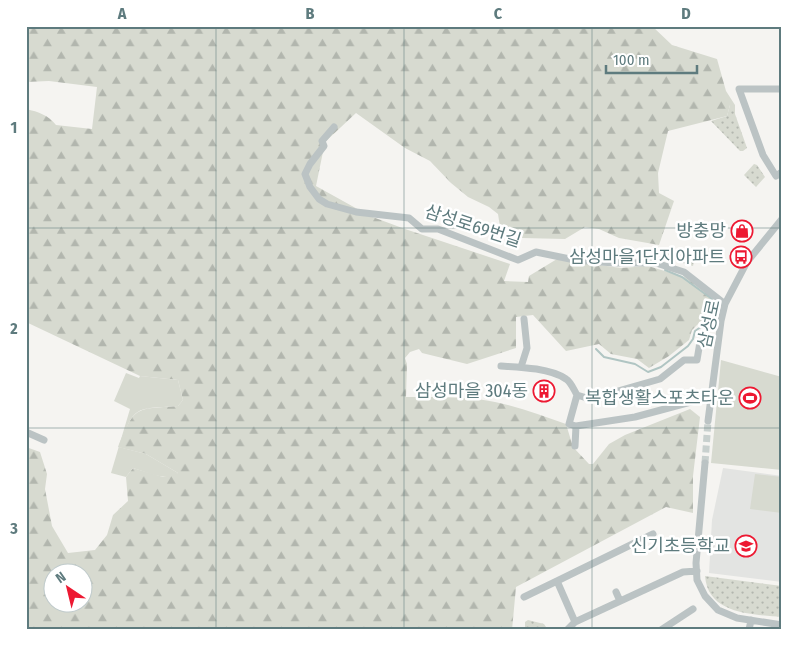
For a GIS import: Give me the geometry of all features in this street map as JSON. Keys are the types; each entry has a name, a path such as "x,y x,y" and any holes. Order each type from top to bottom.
{"street":[{"path":"782,90 739,89 763,155 776,176 782,172"},
{"name":"삼성로69번길","path":"334,127 322,140 324,146 305,174 310,187 319,199 326,204 356,212 409,218 422,229 438,229 518,260 536,252 575,260 614,263 656,263 684,272 725,304"},
{"name":"삼성로","path":"708,421 721,321 725,304 747,262 782,219"},
{"path":"520,367 527,348 524,319"},
{"path":"577,396 590,399 660,379 684,360 697,360 700,342"},
{"path":"501,366 520,367 554,374 568,380 577,396 573,425 575,446"},
{"path":"573,425 635,417 712,398"},
{"path":"26,432 44,440"},
{"path":"705,463 697,571 698,580 705,596 718,610 737,618 782,626"},
{"path":"524,597 653,534"},
{"path":"567,630 575,622 682,572 697,571"},
{"path":"557,581 575,622"},
{"path":"616,592 620,601"},
{"path":"661,630 693,609"},
{"path":"749,630 751,620"}],"shaded area":[{"name":"신기초등학교","path":"723,468 782,476 782,582 709,573 712,520"}],"green space":[{"path":"26,26 652,26 672,45 717,59 726,91 735,105 730,105 727,116 668,131 658,173 659,193 674,201 659,245 619,238 599,229 585,227 565,239 522,238 500,227 498,214 489,207 468,197 451,183 430,161 405,148 356,113 325,142 316,186 370,216 510,264 504,281 528,282 529,276 557,259 621,268 648,266 688,278 715,297 718,306 714,318 701,321 692,330 689,340 669,356 649,368 637,359 611,354 599,344 566,351 533,315 516,317 516,348 467,364 422,353 419,349 410,352 405,358 407,364 406,397 451,397 484,400 513,406 566,424 573,447 589,464 593,464 609,444 625,435 690,409 700,417 693,476 693,513 666,507 516,587 512,630 26,630 26,447 40,452 47,474 45,489 52,526 68,553 95,550 107,535 113,515 128,501 126,477 133,468 163,477 178,473 146,454 118,447 128,424 138,412 144,409 178,406 183,400 178,380 140,376 26,322 26,109 43,114 56,125 92,129 97,87 49,81 26,82"},
{"path":"730,105 735,105 735,114 747,148 743,151 740,151 711,121 727,116"},
{"path":"754,164 757,165 765,177 756,187 744,175"},
{"path":"667,249 698,254 697,262 694,262 693,266 666,258"},
{"name":"복합생활스포츠타운","path":"721,360 782,377 782,470 711,463"},
{"path":"126,373 139,378 140,376 178,380 183,400 178,406 144,409 138,412 129,423 119,447 146,454 178,473 173,476 156,475 133,468 126,477 111,473 130,409 114,401"},
{"path":"755,474 782,477 782,513 750,509"},
{"path":"705,576 782,586 782,617 746,613 723,605 714,598 708,589"},
{"path":"528,620 544,624 546,627 544,630 525,630 525,622"}],"waterway":[{"path":"596,349 604,357 635,364 648,372 661,367 688,346 693,339 695,331 708,322 713,312 712,299 682,277 665,270"}],"tunnel":[{"path":"705,463 708,421"}],"place":[{"name":"방충망","path":"742,231"},
{"name":"삼성마을1단지아파트","path":"741,257"},
{"name":"삼성마을 304동","path":"544,391"},
{"name":"복합생활스포츠타운","path":"750,398"},
{"name":"신기초등학교","path":"746,546"}]}
